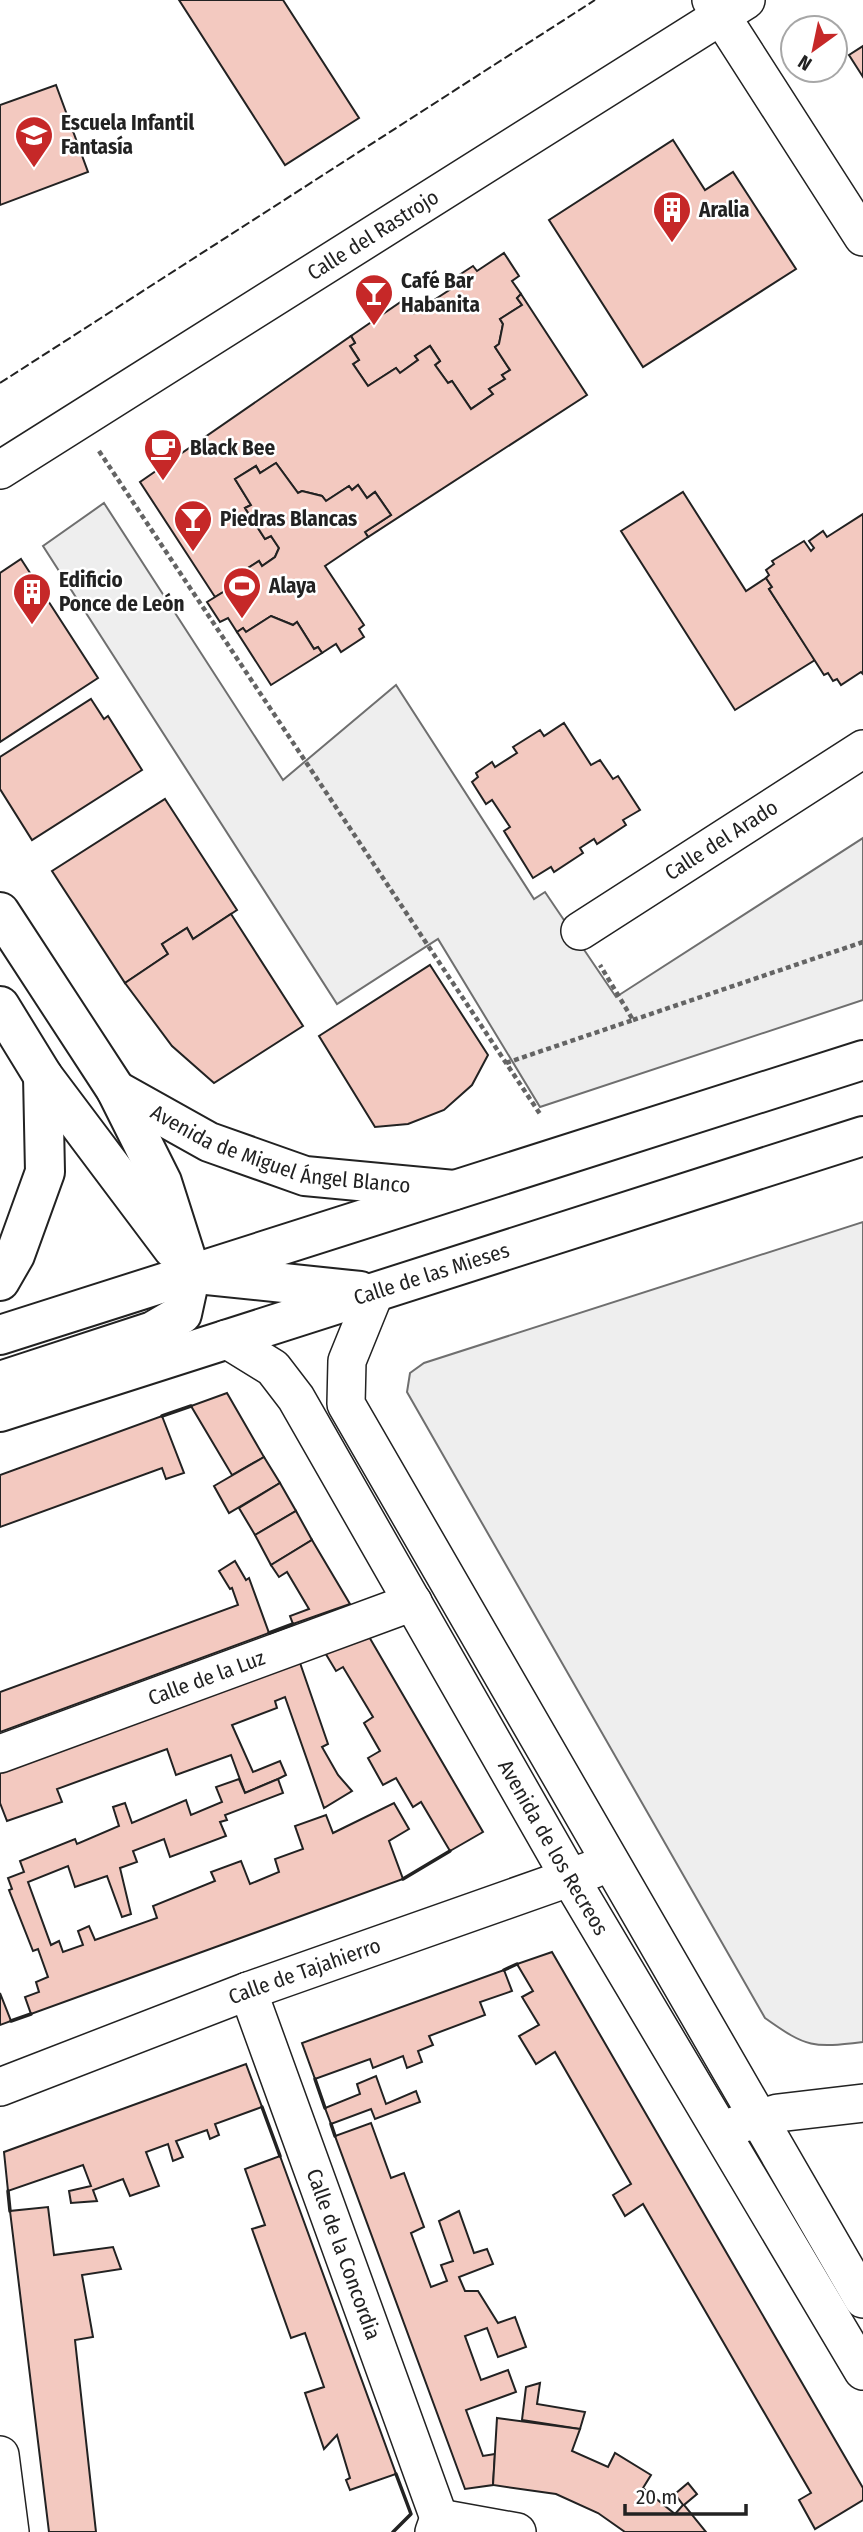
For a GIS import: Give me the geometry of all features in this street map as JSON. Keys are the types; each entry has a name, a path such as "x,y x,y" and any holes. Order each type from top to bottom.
{"main road":[{"name":"Avenida de Miguel Ángel Blanco","path":"0,912 116,1090 162,1182 191,1273"},
{"path":"0,1006 43,1076 191,1273 375,1292"},
{"path":"0,1335 863,1060"},
{"path":"0,1281 15,1255 45,1172 43,1076"},
{"name":"Avenida de Miguel Ángel Blanco","path":"116,1090 209,1142 305,1176 454,1190"},
{"name":"Calle de las Mieses","path":"0,1412 863,1136"},
{"path":"0,1381 153,1331 182,1314 191,1273"}],"street":[{"path":"726,5 863,237"},
{"name":"Calle del Rastrojo","path":"0,470 726,5"},
{"name":"Calle del Arado","path":"579,931 863,749"},
{"name":"Avenida de los Recreos","path":"375,1292 347,1361 346,1404 863,2299"},
{"name":"Avenida de los Recreos","path":"226,1339 273,1368 296,1398 570,1878 863,2371"},
{"name":"Calle de la Luz","path":"0,1755 413,1602"},
{"name":"Calle de Tajahierro","path":"0,2087 247,1992 610,1864"},
{"name":"Calle de la Concordia","path":"247,1992 436,2525"},
{"path":"719,2129 778,2113 863,2103"},
{"path":"0,2455 10,2532"},
{"path":"436,2525 517,2532"}],"path":[{"path":"79,421 540,1114"},
{"path":"579,931 633,1020"},
{"path":"506,1063 863,942"}],"shaded area":[{"path":"104,503 283,780 396,685 534,899 545,892 616,997 863,838 863,1000 540,1107 438,939 337,1004 43,546"},
{"path":"863,1222 863,2042 821,2045 801,2040 765,2018 407,1392 410,1373 424,1363"}],"building":[{"path":"179,0 283,0 359,118 285,165"},
{"path":"863,46 863,77 849,55"},
{"path":"56,85 88,172 0,205 0,105"},
{"name":"Aralia","path":"673,140 705,190 733,172 796,269 643,367 549,220"},
{"path":"504,253 519,276 512,281 521,294 517,298 522,305 500,319 503,324 499,344 495,347 510,370 502,375 505,379 489,389 493,394 471,409 452,381 448,383 435,365 440,361 430,346 415,356 418,360 400,373 396,368 368,386 353,364 359,360 350,346 355,343 351,336 405,299 414,313 457,285 453,279 473,266 477,271"},
{"path":"521,294 587,395 368,537 365,532 391,515 375,492 367,498 358,485 352,490 349,486 326,501 322,496 302,491 298,493 276,463 260,473 256,466 235,479 251,505 245,508 265,539 271,536 279,548 275,557 262,566 259,561 229,580 233,586 215,597 140,482 351,336 355,343 350,346 359,360 353,364 368,386 396,368 400,373 418,360 415,356 430,346 440,361 435,365 448,383 452,381 471,409 493,394 489,389 505,379 502,375 510,370 495,347 499,344 503,324 500,319 522,305 517,298"},
{"path":"276,463 298,493 302,491 322,496 326,501 349,486 352,490 358,485 367,498 375,492 391,515 365,532 368,537 325,566 364,625 359,629 364,637 341,652 336,644 322,653 318,647 314,649 297,622 293,625 271,616 246,632 243,628 237,632 228,618 220,622 207,602 233,586 229,580 259,561 262,566 275,557 279,548 271,536 265,539 245,508 251,505 235,479 256,466 260,473"},
{"path":"683,492 746,591 766,578 772,587 769,589 815,660 735,710 621,531"},
{"path":"863,514 863,674 861,672 841,685 837,679 833,681 828,673 824,675 769,589 772,587 766,578 769,575 766,570 774,564 772,561 804,541 811,551 814,548 809,541 823,531 827,537"},
{"name":"Edificio Ponce de León","path":"21,559 98,678 0,742 0,573"},
{"path":"271,616 293,625 297,622 314,649 318,647 322,653 271,685 237,632 243,628 246,632"},
{"path":"91,699 104,719 108,716 142,770 32,840 0,789 0,757"},
{"path":"564,723 591,765 600,760 613,779 618,776 640,810 623,820 626,825 597,844 594,839 580,848 583,853 554,872 551,867 533,878 504,831 510,827 492,800 486,804 472,782 478,777 476,773 492,762 495,767 517,753 513,747 540,730 544,736"},
{"path":"165,799 237,910 193,939 187,928 162,944 168,954 125,983 52,871"},
{"path":"231,914 303,1026 214,1083 172,1046 125,983 168,954 162,944 187,928 193,939"},
{"path":"430,965 488,1055 472,1085 444,1110 408,1124 375,1127 319,1036"},
{"path":"227,1393 264,1457 232,1475 191,1406"},
{"path":"162,1416 184,1473 166,1479 162,1468 0,1527 0,1475"},
{"path":"264,1457 280,1483 229,1513 214,1486"},
{"path":"280,1483 296,1511 255,1535 239,1508"},
{"path":"296,1511 312,1540 271,1565 255,1535"},
{"path":"312,1540 350,1604 293,1624 290,1616 309,1609 287,1572 279,1577 271,1565"},
{"path":"235,1561 246,1580 249,1578 269,1633 0,1732 0,1692 238,1605 232,1588 230,1589 219,1571"},
{"path":"368,1635 483,1832 450,1851 421,1802 413,1807 396,1778 383,1785 368,1758 380,1751 364,1723 373,1717 343,1667 336,1671 324,1651"},
{"path":"299,1660 328,1744 322,1747 338,1775 352,1791 324,1808 285,1697 275,1701 277,1708 232,1725 253,1772 280,1761 286,1775 278,1779 245,1793 231,1755 176,1775 167,1749 57,1789 62,1802 7,1821 0,1803 0,1770"},
{"path":"239,1779 245,1793 278,1779 283,1793 225,1815 227,1820 220,1822 226,1836 170,1857 164,1839 133,1851 137,1862 120,1868 131,1914 122,1917 107,1876 75,1887 68,1866 28,1882 51,1945 59,1941 63,1952 83,1945 78,1931 89,1926 95,1940 157,1918 153,1906 215,1881 211,1872 241,1861 250,1884 279,1872 275,1859 303,1849 295,1826 326,1815 333,1833 394,1803 409,1829 389,1841 403,1879 31,2014 25,1997 39,1992 36,1982 48,1977 38,1949 33,1951 9,1890 12,1889 8,1878 24,1872 20,1861 75,1839 77,1844 119,1826 113,1807 125,1803 132,1823 186,1800 191,1815 222,1802 216,1787"},
{"path":"552,1952 863,2488 863,2500 815,2529 799,2500 811,2493 643,2204 625,2216 613,2195 631,2184 555,2052 536,2064 519,2036 539,2025 522,1997 533,1991 517,1964"},
{"path":"504,1970 512,1991 480,2002 485,2015 429,2036 433,2045 418,2051 422,2062 407,2068 403,2056 373,2068 370,2059 315,2079 302,2043"},
{"path":"0,1993 11,2021 0,2025"},
{"path":"246,2064 262,2107 215,2124 219,2135 210,2139 207,2130 176,2141 183,2157 173,2161 168,2144 146,2152 159,2186 130,2196 123,2179 93,2190 97,2201 71,2203 69,2191 91,2186 83,2165 8,2191 4,2152"},
{"path":"376,2076 386,2104 416,2091 420,2102 375,2119 371,2109 331,2124 325,2108 360,2094 357,2084"},
{"path":"371,2123 391,2178 404,2173 424,2227 411,2233 431,2287 447,2281 441,2265 453,2261 439,2221 459,2211 474,2253 487,2249 493,2264 459,2277 465,2291 478,2291 498,2323 515,2317 526,2347 498,2357 487,2328 465,2336 481,2380 508,2370 516,2392 466,2410 483,2456 495,2454 493,2485 465,2489 335,2136"},
{"path":"280,2156 396,2474 350,2490 346,2480 350,2478 337,2435 324,2449 305,2393 324,2387 305,2333 291,2338 252,2229 265,2225 245,2169"},
{"path":"48,2207 54,2255 113,2247 121,2269 82,2275 93,2337 75,2340 96,2532 49,2532 10,2211"},
{"path":"540,2383 537,2404 585,2412 580,2429 522,2420 526,2387"},
{"path":"497,2418 580,2429 572,2451 608,2467 615,2453 651,2475 643,2488 675,2514 683,2505 675,2494 688,2483 697,2494 684,2505 706,2532 625,2532 598,2513 556,2494 493,2485"}],"fence":[{"path":"0,383 595,0"}],"wall":[{"path":"162,1416 191,1406"},
{"path":"269,1633 293,1624"},
{"path":"403,1879 450,1851"},
{"path":"504,1970 517,1964"},
{"path":"11,2021 31,2014"},
{"path":"315,2079 325,2108"},
{"path":"262,2107 280,2156"},
{"path":"331,2124 335,2136"},
{"path":"8,2191 10,2211"},
{"path":"393,2532 411,2514 396,2474"}],"place":[{"name":"Escuela Infantil Fantasía","path":"34,169"},
{"name":"Aralia","path":"672,244"},
{"name":"Café Bar Habanita","path":"374,327"},
{"name":"Black Bee","path":"163,482"},
{"name":"Piedras Blancas","path":"193,553"},
{"name":"Alaya","path":"242,620"},
{"name":"Edificio Ponce de León","path":"32,626"}]}
